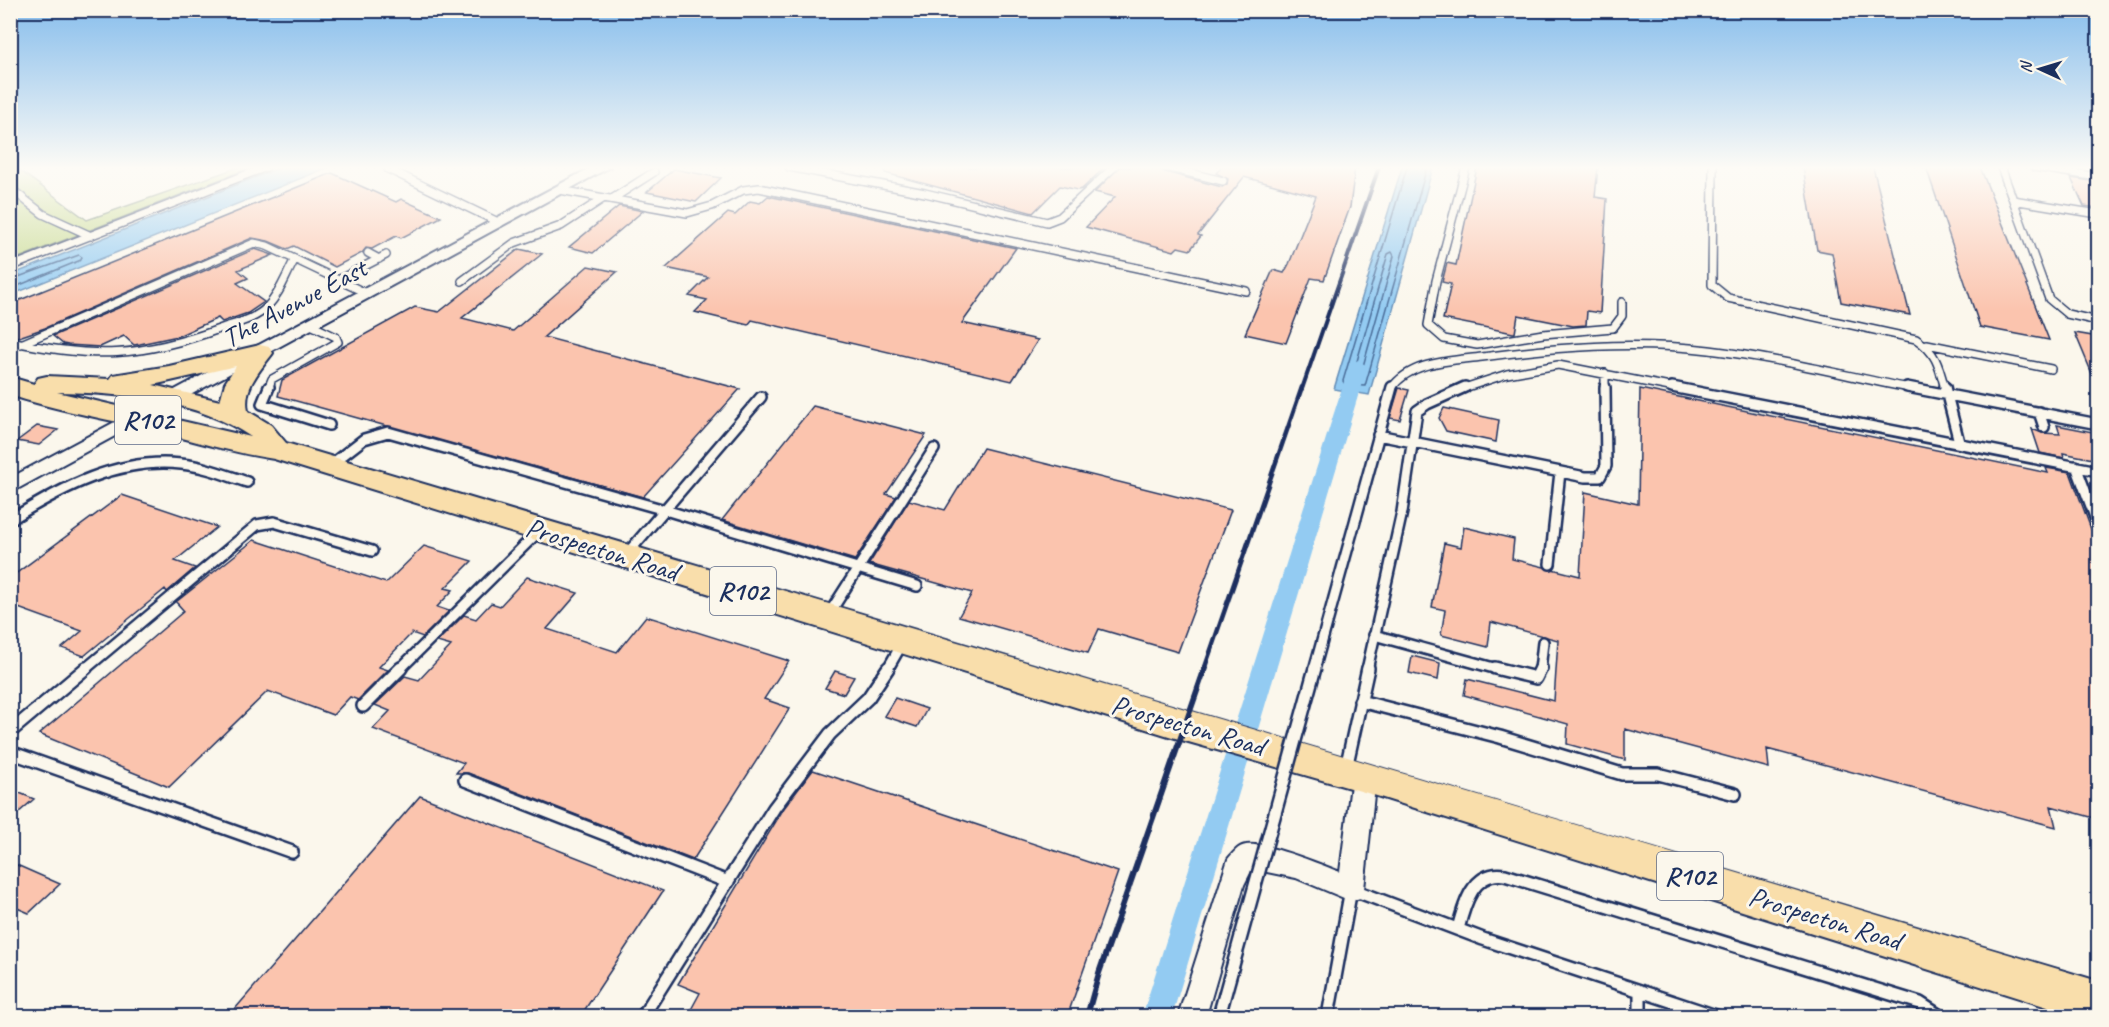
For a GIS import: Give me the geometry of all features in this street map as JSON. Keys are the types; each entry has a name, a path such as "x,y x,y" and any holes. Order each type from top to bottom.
{"main road":[{"path":"92,386 169,374 260,352"},
{"path":"236,417 231,401 236,386 260,352"},
{"name":"R102","path":"15,386 63,383 176,398 236,417 261,431 276,450"},
{"name":"R102","path":"15,386 52,400 139,418 229,443 276,450"},
{"name":"Prospecton Road","path":"276,450 1209,733 1355,774 2098,1002"}],"street":[{"name":"The Avenue East","path":"10,487 513,215"},
{"path":"1192,1017 1237,867 1247,856 1297,867 1351,889 1355,774"}],"lane":[{"path":"45,215 91,236"},
{"path":"10,267 144,215"},
{"path":"485,215 500,222"},
{"path":"462,281 514,243 561,226 580,215"},
{"path":"886,215 1246,291"},
{"path":"1017,215 1047,222 1062,215"},
{"path":"1453,215 1436,281 1428,325 1434,333 1461,344 1477,345 1542,334 1613,328 1624,316 1622,302"},
{"path":"1713,215 1712,285 1718,291 1741,302 1916,339 1924,344 1937,359 1959,442"},
{"path":"2018,215 2049,299 2067,314 2098,321"},
{"path":"21,344 254,243 260,243 368,294"},
{"path":"338,280 383,257 368,253"},
{"path":"10,341 57,352 94,356 143,353 172,346 242,320 266,308 295,259"},
{"path":"311,325 336,337 338,342 272,379 262,404 329,425"},
{"path":"1924,344 2051,369"},
{"path":"1219,1017 1388,393 1399,378 1408,372 1449,362 1576,347 1662,346 1711,350 2098,424"},
{"path":"1355,774 1360,701 1402,512 1417,411 1422,405 1437,398 1482,382 1548,365 1959,442 2098,471"},
{"path":"1378,435 1585,477 1600,477 1606,466 1605,374"},
{"path":"625,556 761,397"},
{"path":"2039,412 2044,427"},
{"path":"328,466 361,439 376,432 388,432 665,510 917,586"},
{"path":"827,617 934,449"},
{"path":"10,520 72,483 137,466 171,463 203,468 247,482"},
{"path":"2076,466 2098,525"},
{"path":"1550,564 1560,472"},
{"path":"10,732 257,525 274,522 372,551"},
{"path":"363,706 540,530"},
{"path":"1374,635 1530,678 1536,678 1540,674 1543,642"},
{"path":"643,1017 774,808 810,758 850,712 868,698 904,640"},
{"path":"1360,701 1500,737 1622,774 1658,774 1735,794"},
{"path":"10,752 292,852"},
{"path":"465,780 728,882"},
{"path":"1458,929 1469,891 1481,881 1497,874 1520,878 1920,1002 1940,1017"},
{"path":"1328,1017 1351,889 1458,929 1716,1017"},
{"path":"1640,991 1640,1017"}],"green space":[{"path":"11,215 80,215 87,220 102,215 129,215 11,261"}],"water":[{"path":"161,215 210,215 11,295 11,275"},
{"path":"1387,215 1420,215 1369,395 1334,389"}],"building":[{"path":"229,215 436,215 441,217 401,238 396,236 372,249 366,248 362,253 335,267 294,246 287,249 268,241 252,238 45,328 19,337 10,335 10,304"},
{"path":"608,215 638,215 593,253 569,247"},
{"path":"726,215 858,215 1016,248 962,323 1038,340 1012,381 752,320 748,325 695,312 707,300 689,296 708,277 666,268"},
{"path":"1098,215 1214,215 1198,235 1201,236 1190,250 1178,247 1174,251 1086,227"},
{"path":"1308,215 1347,215 1324,280 1311,278 1286,343 1245,334 1273,270 1284,273"},
{"path":"1467,215 1606,215 1600,313 1587,311 1586,325 1573,326 1518,315 1515,333 1513,333 1443,319 1451,284 1442,282 1447,263 1456,265"},
{"path":"1811,215 1885,215 1910,315 1841,302 1832,253 1817,250"},
{"path":"1942,215 1999,215 2049,340 1980,327"},
{"path":"255,249 273,255 238,270 248,278 237,283 264,302 248,313 222,322 218,318 178,336 134,345 124,336 100,347 63,344 53,336"},
{"path":"519,249 542,254 462,318 513,331 588,266 617,272 544,337 740,389 643,497 278,396 282,380 415,307 439,312"},
{"path":"2075,333 2098,337 2098,388"},
{"path":"1399,388 1409,390 1400,420 1390,418"},
{"path":"1640,389 2048,473 2046,468 2070,472 2098,548 2098,819 2051,806 2056,827 1767,749 1769,768 1625,729 1625,760 1567,744 1568,724 1464,695 1467,679 1554,701 1558,640 1491,622 1488,647 1441,635 1445,610 1432,607 1444,543 1461,547 1464,527 1514,539 1512,559 1580,576 1585,492 1638,504"},
{"path":"813,406 926,435 886,494 896,497 855,560 722,520"},
{"path":"1444,408 1499,420 1496,442 1446,431 1439,418"},
{"path":"2057,425 2098,433 2098,460 2063,453 2064,458 2040,453 2032,429 2042,433 2060,434"},
{"path":"37,426 58,430 39,445 17,441"},
{"path":"983,448 1231,510 1178,652 1099,629 1088,653 959,616 972,593 869,564 909,500 945,510"},
{"path":"122,495 217,527 175,561 195,568 167,592 165,589 84,656 62,648 82,631 10,605 10,578"},
{"path":"254,540 386,583 424,546 472,561 445,588 453,590 437,607 449,611 423,637 412,633 379,667 388,670 358,700 350,697 333,715 268,691 169,787 39,734 184,611 176,602"},
{"path":"527,577 578,593 547,629 617,652 646,616 789,661 764,699 790,708 693,860 468,773 456,773 464,763 373,729 390,711 375,705 405,676 419,680 451,646 437,642 464,615 476,619 491,603 500,606"},
{"path":"1412,656 1440,663 1438,680 1409,673"},
{"path":"835,671 854,677 844,694 825,688"},
{"path":"895,698 927,709 917,727 884,716"},
{"path":"813,770 1118,872 1067,1017 687,1017 700,993 678,984 784,808"},
{"path":"10,789 34,799 10,820"},
{"path":"420,796 663,891 580,1017 228,1017"},
{"path":"10,862 60,884 29,913 10,905"}],"waterway":[{"path":"1157,1016 1358,366"}],"railway":[{"path":"1302,389 1362,215"},
{"path":"1204,670 1302,387"},
{"path":"1087,1016 1099,973 1205,668"}]}
